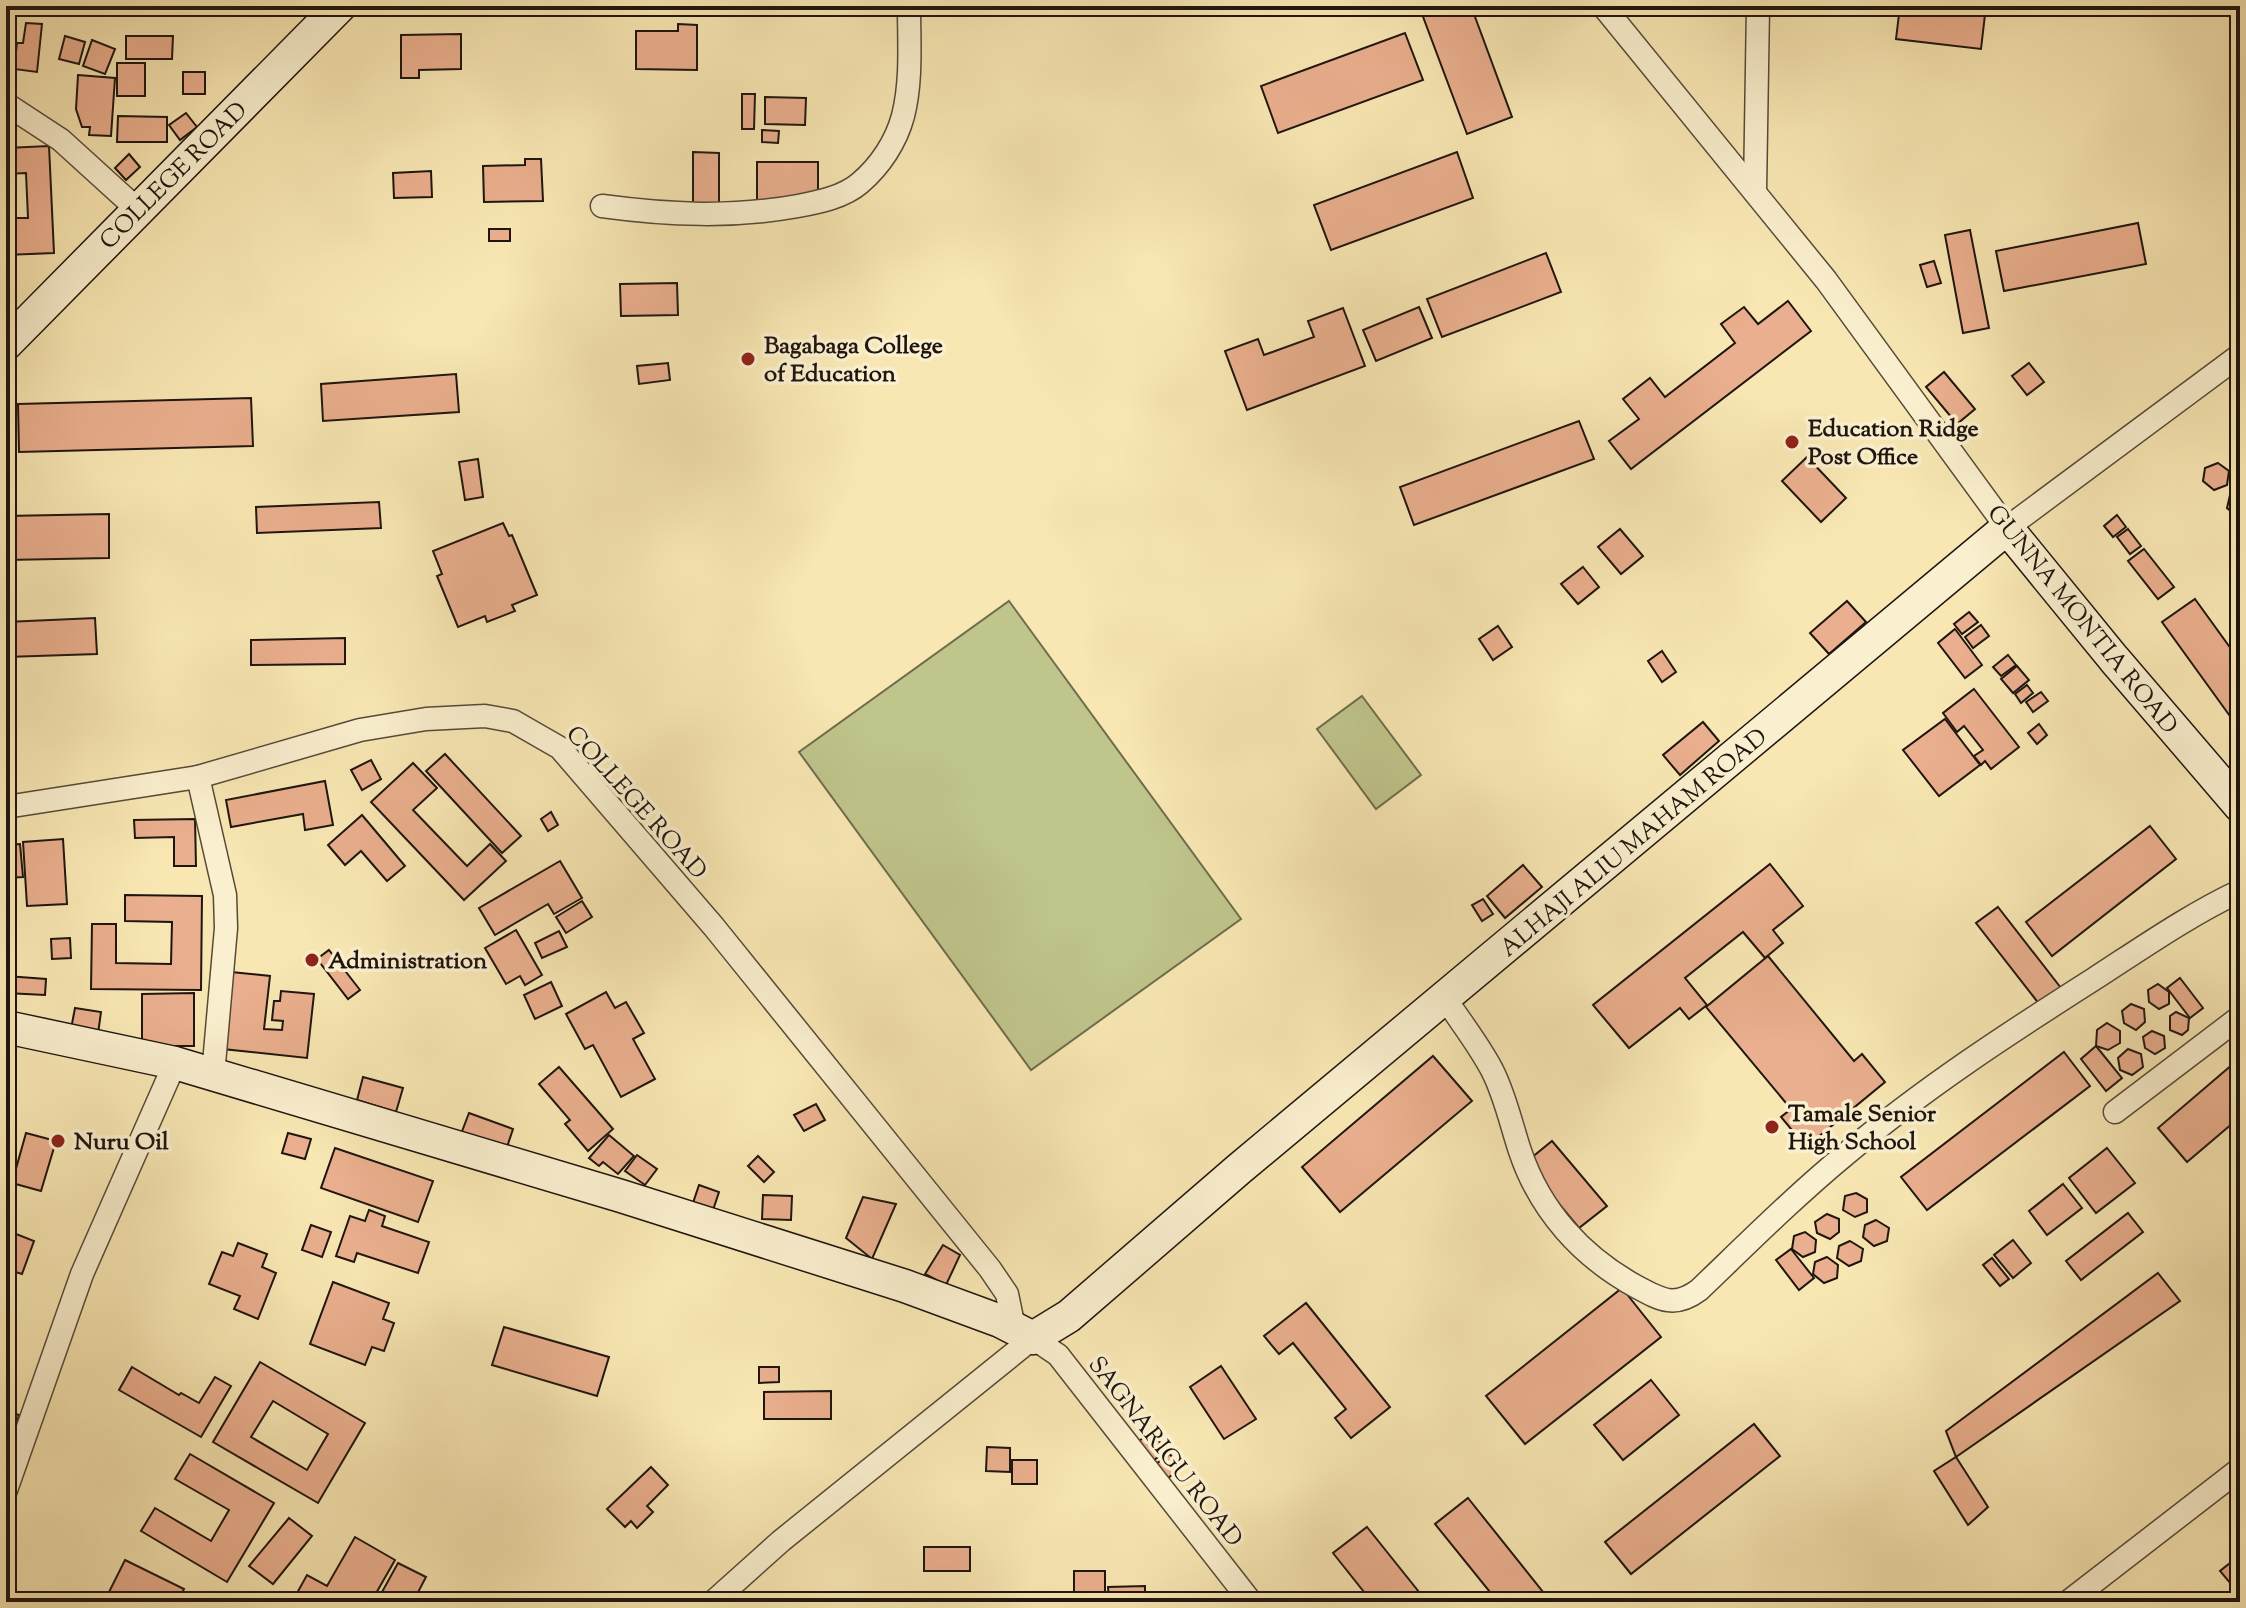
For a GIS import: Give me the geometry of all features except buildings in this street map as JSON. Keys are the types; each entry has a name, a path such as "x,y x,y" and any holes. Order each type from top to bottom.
{"street":[{"name":"COLLEGE ROAD","path":"6,344 340,6"},
{"path":"602,206 699,215 760,213 825,201 859,185 887,153 903,116 910,63 909,6"},
{"name":"GUNNA MONTIA ROAD","path":"1603,6 1826,280 2007,528 2240,806"},
{"path":"1755,191 1758,6"},
{"path":"6,104 61,140 138,210"},
{"name":"ALHAJI ALIU MAHAM ROAD","path":"1024,1333 1069,1316 1205,1198 2007,528 2240,355"},
{"name":"COLLEGE ROAD","path":"6,807 198,777 360,730 426,719 485,716 513,721 541,735 560,748 714,927 980,1256 1007,1294 1024,1333"},
{"path":"198,777 225,895 226,917 213,1075"},
{"path":"1445,998 1492,1070 1540,1198 1571,1239 1632,1284 1668,1301 1680,1302 1699,1290 1846,1153 1907,1107 1989,1047 2067,996 2207,906 2240,891"},
{"path":"2115,1112 2240,1017"},
{"path":"6,1027 175,1063 621,1196 905,1286 1024,1333 713,1602"},
{"path":"6,1490 82,1274 175,1063"},
{"name":"SAGNARIGU ROAD","path":"1024,1333 1058,1355 1251,1602"},
{"path":"2068,1602 2240,1469"}],"green space":[{"path":"1009,601 1241,919 1031,1070 799,752"},
{"path":"1362,696 1421,775 1376,809 1317,729"}],"place":[{"name":"Bagabaga College of Education","path":"748,359"},
{"name":"Education Ridge Post Office","path":"1792,442"},
{"name":"Administration","path":"312,960"},
{"name":"Tamale Senior High School","path":"1772,1127"},
{"name":"Nuru Oil","path":"58,1141"}]}
